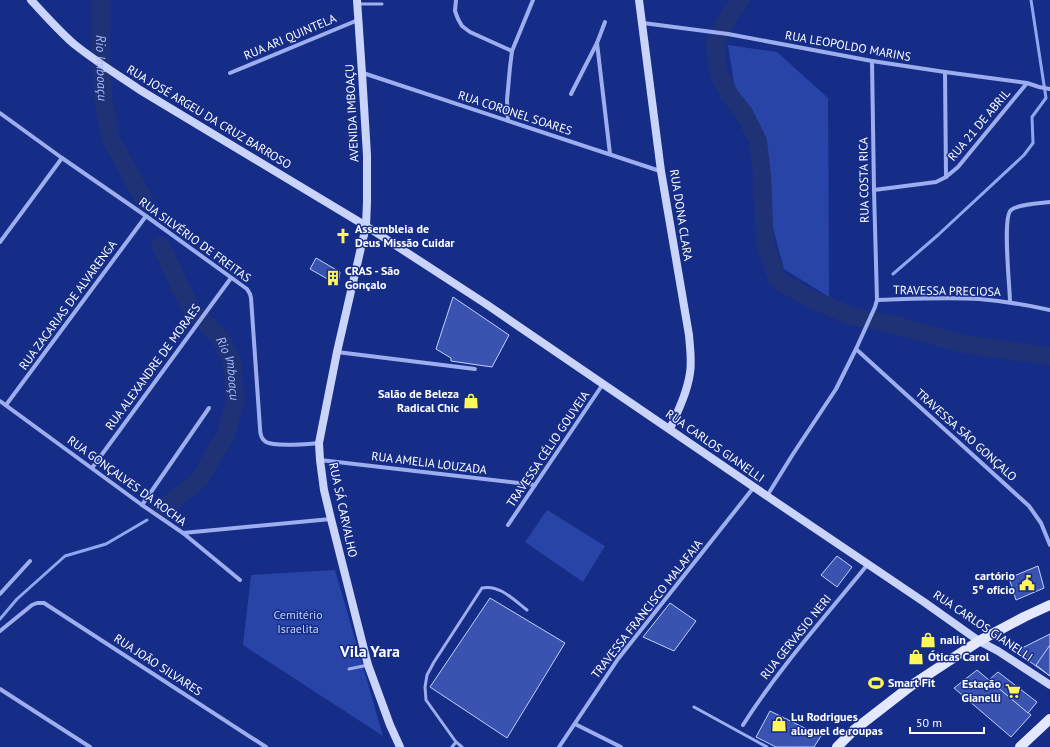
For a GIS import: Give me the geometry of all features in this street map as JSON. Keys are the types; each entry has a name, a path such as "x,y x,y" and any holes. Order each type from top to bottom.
{"main road":[{"path":"836,747 854,730 912,685 979,640 1050,605"},
{"path":"1020,747 1050,719"}],"street":[{"name":"RUA JOSÉ ARGEU DA CRUZ BARROSO","path":"31,0 74,44 111,71 366,226"},
{"path":"456,0 456,11 462,26 470,32 512,51"},
{"path":"508,121 509,80 512,51 533,0"},
{"name":"RUA DONA CLARA","path":"639,0 661,171 689,335 691,360 688,386 670,430"},
{"name":"AVENIDA IMBOAÇU","path":"357,2 367,155 366,226"},
{"name":"RUA ARI QUINTELA","path":"230,73 358,20"},
{"path":"571,94 597,43 605,22"},
{"name":"RUA LEOPOLDO MARINS","path":"643,23 728,34 872,61 1027,83 1050,89"},
{"path":"597,43 610,154"},
{"name":"RUA COSTA RICA","path":"872,61 877,300"},
{"path":"945,72 946,177"},
{"name":"RUA CORONEL SOARES","path":"362,73 661,171"},
{"name":"RUA 21 DE ABRIL","path":"874,190 936,182 946,177 958,167 1027,83"},
{"name":"RUA SILVÉRIO DE FREITAS","path":"0,113 247,289 250,294 261,437 266,442 276,445 319,443"},
{"path":"0,242 62,158"},
{"path":"1010,302 1006,237 1008,214 1011,210 1018,206 1050,202"},
{"name":"RUA ZACARIAS DE ALVARENGA","path":"6,405 146,216"},
{"name":"RUA SÁ CARVALHO","path":"366,226 337,352 319,443 320,460 324,490 368,665 390,725 400,747"},
{"name":"RUA CARLOS GIANELLI","path":"366,226 486,304 979,640 1050,685"},
{"name":"RUA ALEXANDRE DE MORAES","path":"92,468 231,278"},
{"name":"TRAVESSA PRECIOSA","path":"767,496 836,389 862,337 877,300 937,298 980,299 1010,302 1050,310"},
{"name":"TRAVESSA SÃO GONÇALO","path":"856,348 1029,506 1042,523 1050,545"},
{"path":"337,352 475,369"},
{"name":"TRAVESSA CÉLIO GOUVEIA","path":"508,525 603,384"},
{"name":"RUA GONÇALVES DA ROCHA","path":"0,401 142,505 183,533 240,580"},
{"path":"142,505 209,408"},
{"name":"RUA AMELIA LOUZADA","path":"320,460 535,485"},
{"name":"TRAVESSA FRANCISCO MALAFAIA","path":"559,747 618,659 754,488"},
{"path":"183,533 331,519"},
{"path":"0,594 30,561"},
{"name":"RUA GERVASIO NERI","path":"743,725 781,671 868,564"},
{"name":"RUA JOÃO SILVARES","path":"0,631 32,605 44,603 266,747"},
{"path":"0,689 90,747"},
{"path":"575,724 621,747"}],"lane":[{"path":"357,2 382,4"},
{"path":"462,747 456,742 426,700 425,686 427,675 482,588 491,587 500,590 527,610"},
{"path":"349,669 368,665"},
{"path":"694,707 767,747"},
{"path":"452,747 456,742"}],"green space":[{"path":"728,45 777,52 828,98 829,297 784,269 734,83"},
{"path":"547,510 605,546 583,582 525,542"},
{"name":"Cemitério Israelita","path":"335,570 383,736 243,645 251,575"}],"building":[{"name":"CRAS - São Gonçalo","path":"316,258 340,272 338,285 310,269"},
{"path":"453,297 509,335 492,367 451,361 451,358 436,349"},
{"path":"837,556 852,567 837,587 821,575"},
{"name":"cartório 5° ofício","path":"1038,566 1044,588 1016,600 1009,578"},
{"path":"490,598 565,643 507,738 430,687"},
{"path":"670,603 696,621 674,651 643,637"},
{"path":"1050,634 1050,676 1019,654 1018,650"},
{"path":"1050,645 1050,676 1036,665"},
{"path":"977,670 1031,715 1011,737 954,688"},
{"name":"Estação Gianelli","path":"998,672 1037,702 1028,713 989,680"},
{"name":"Lu Rodrigues aluguel de roupas","path":"770,711 821,736 814,747 776,747 756,737"}],"waterway":[{"name":"Rio Imboaçu","path":"101,0 103,98 110,137 144,200"},
{"path":"741,0 734,8 715,42 718,72 729,94 744,113 758,141 762,175 765,245 778,280 809,298 851,316 895,325 963,344 1050,356"},
{"path":"893,274 938,235 1024,155 1033,143 1032,117 1046,98 1031,0"},
{"name":"Rio Imboaçu","path":"161,246 190,307 221,339 232,362 235,402 226,434 199,480 164,508"},
{"path":"847,314 852,310"},
{"name":"Rio Imboaçu","path":"0,619 17,599 65,556 106,544 147,520"}],"place":[{"name":"Assembleia de Deus Missão Cuidar","path":"343,236"},
{"name":"CRAS - São Gonçalo","path":"333,278"},
{"name":"Salão de Beleza Radical Chic","path":"471,401"},
{"name":"cartório 5° ofício","path":"1027,583"},
{"name":"nalin","path":"928,640"},
{"name":"Óticas Carol","path":"916,657"},
{"name":"Smart Fit","path":"876,683"},
{"name":"Estação Gianelli","path":"1013,691"},
{"name":"Lu Rodrigues aluguel de roupas","path":"779,724"}],"district":[{"name":"Vila Yara","path":"370,651"}]}
